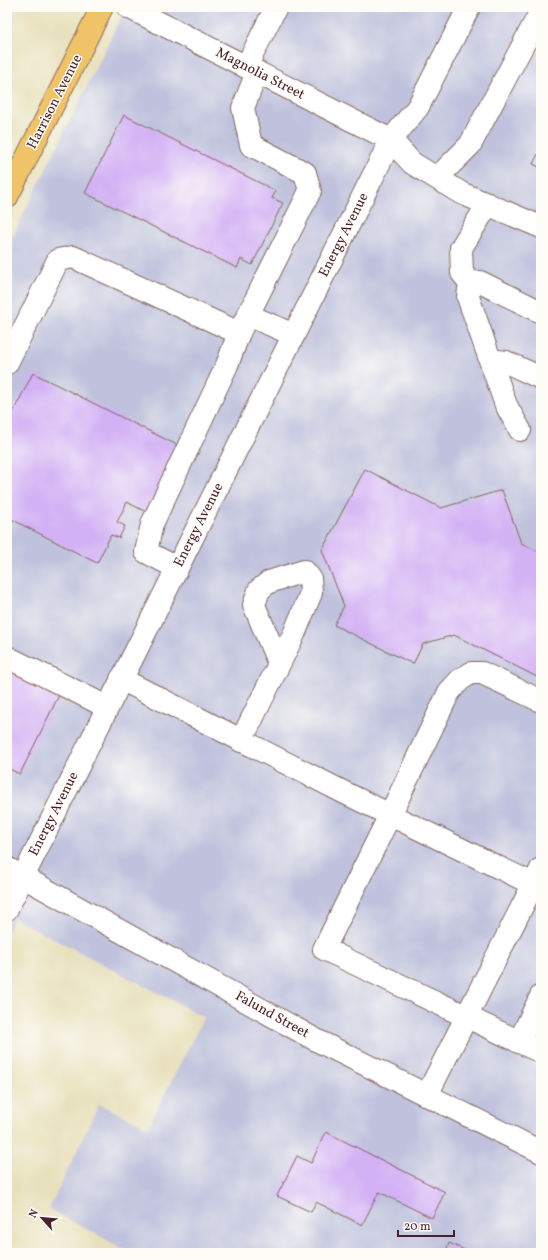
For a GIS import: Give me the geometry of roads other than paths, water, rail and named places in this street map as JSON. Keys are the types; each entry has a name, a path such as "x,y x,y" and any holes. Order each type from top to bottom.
{"main road":[{"name":"Harrison Avenue","path":"7,197 102,7"}],"street":[{"name":"Magnolia Street","path":"128,7 391,140"},
{"path":"177,568 146,552 152,524 227,365 244,324 310,191 305,173 251,145 243,108 252,70 276,7"},
{"name":"Energy Avenue","path":"7,909 15,872 107,707 391,140 418,107 469,7"},
{"path":"437,178 470,145 541,10"},
{"path":"391,140 412,163 462,193 541,227"},
{"path":"488,204 461,248 462,273 470,283 468,298 506,405 520,430"},
{"path":"7,363 58,260 73,257 244,324 294,335"},
{"path":"470,283 480,282 541,312"},
{"path":"490,360 506,362 541,378"},
{"path":"7,657 107,707"},
{"path":"241,741 279,664"},
{"path":"541,701 482,673 471,673 460,680 449,692 324,949 541,1052"},
{"path":"121,679 390,815 538,880 427,1095"},
{"name":"Falund Street","path":"15,872 316,1040 541,1152"},
{"path":"519,1042 541,996"}]}
